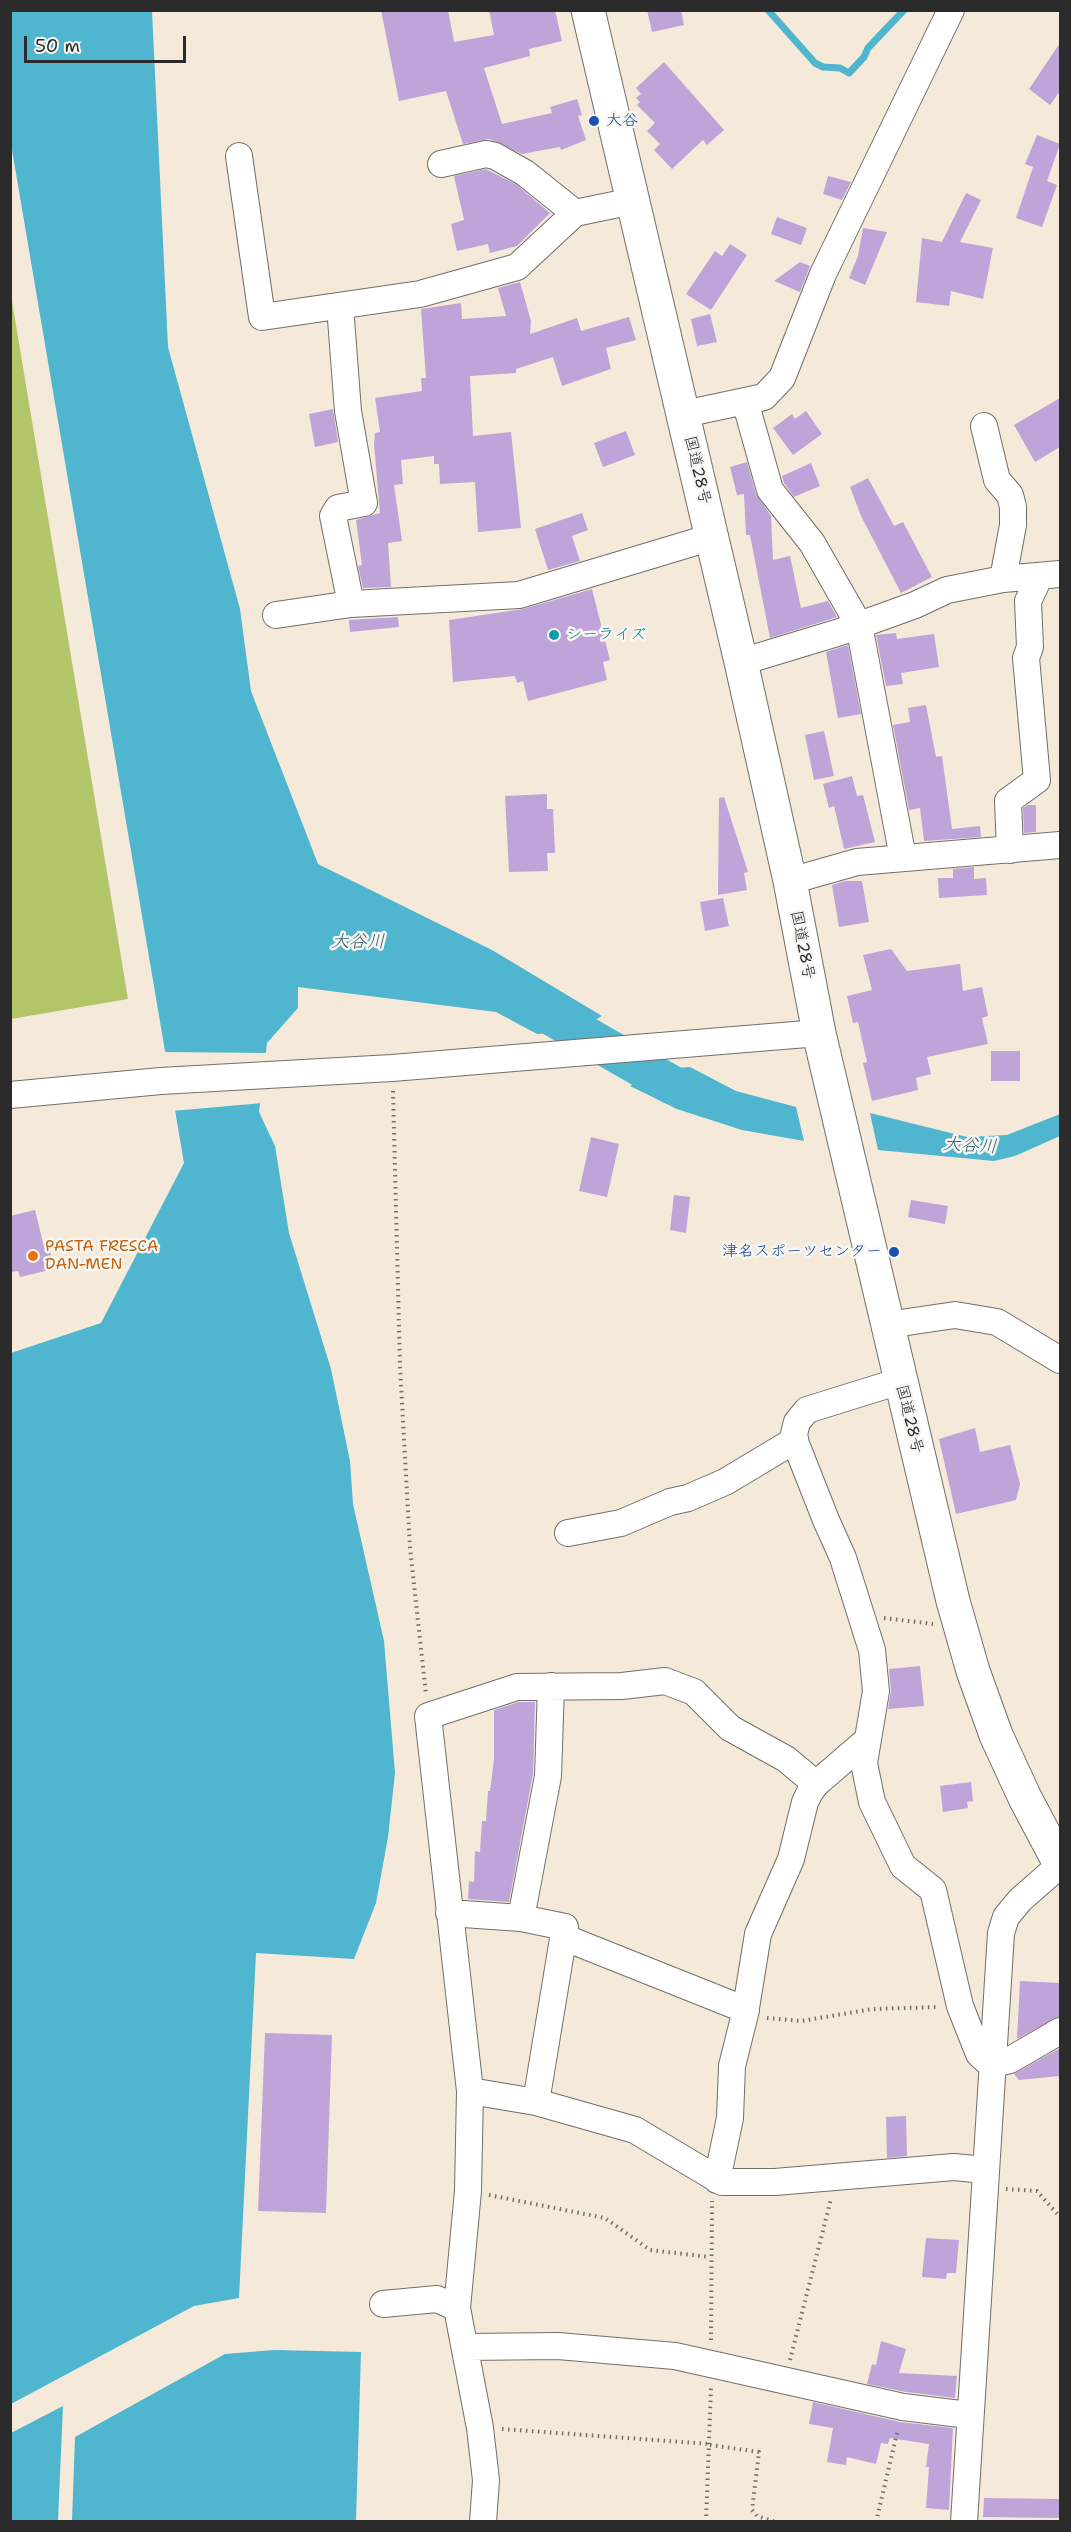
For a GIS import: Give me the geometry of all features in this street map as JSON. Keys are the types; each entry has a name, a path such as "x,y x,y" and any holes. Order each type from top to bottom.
{"highway":[{"name":"国道28号","path":"588,10 741,662 790,880 819,1033 953,1601 973,1671 1006,1756 1060,1864"}],"street":[{"path":"684,414 764,397 783,378 823,274 951,10"},
{"path":"441,164 486,154 495,156 525,173 576,213"},
{"path":"239,156 262,317 420,294 517,267 576,213 633,201"},
{"path":"340,306 348,411 364,504 338,508 333,516 351,604"},
{"path":"745,401 770,490 812,543 859,626 903,858"},
{"path":"984,426 997,480 1010,495 1013,507 1013,525 1003,579"},
{"path":"276,615 351,604 519,595 712,537"},
{"path":"741,662 859,626 915,606 947,590 1003,579 1050,575"},
{"path":"1010,850 1008,801 1037,780 1026,658 1030,647 1028,601 1050,575"},
{"path":"790,880 857,861 1060,845"},
{"path":"10,1095 161,1081 384,1069 819,1033"},
{"path":"887,1325 955,1315 998,1322 1060,1360"},
{"path":"900,1381 807,1410 797,1422 795,1440 843,1558 872,1650 876,1691 864,1763 872,1802 903,1866 933,1890 960,2006 979,2054 991,2065"},
{"path":"568,1533 621,1523 670,1502 688,1498 725,1482 795,1440"},
{"path":"483,2522 486,2480 480,2428 457,2308 468,2191 470,2091 428,1716 517,1687 622,1686 665,1681 679,1684 694,1692 730,1728 786,1759 816,1784"},
{"path":"521,1918 548,1776 551,1686"},
{"path":"717,2180 728,2129 732,2066 746,2012 759,1934 791,1859 805,1802 816,1784 866,1742"},
{"path":"964,2522 991,2065 1003,1926 1020,1899 1060,1864"},
{"path":"449,1913 521,1918 565,1927 536,2102"},
{"path":"563,1937 746,2012"},
{"path":"991,2065 1010,2060 1060,2031"},
{"path":"470,2091 536,2102 635,2130 722,2182 775,2182 954,2167 984,2179"},
{"path":"383,2304 437,2299 457,2308"},
{"path":"465,2347 558,2346 675,2356 903,2407 969,2415"}],"path":[{"path":"384,1069 408,1514 428,1716"},
{"path":"862,1618 895,1618 940,1625"},
{"path":"746,2012 777,2020 801,2021 873,2009 960,2006"},
{"path":"784,2382 830,2209 833,2177"},
{"path":"984,2179 1037,2191 1060,2217"},
{"path":"706,2522 712,2364 711,2205 717,2180"},
{"path":"468,2191 605,2218 650,2250 710,2257"},
{"path":"876,2522 903,2407"},
{"path":"480,2428 710,2444 759,2452 752,2510 758,2516 776,2522"}],"green space":[{"path":"11,295 128,999 10,1019"}],"water":[{"path":"11,11 152,11 168,347 240,609 251,691 318,864 492,950 602,1016 576,1032 537,1034 496,1012 298,987 298,1008 267,1043 259,1112 275,1146 289,1233 331,1369 350,1461 353,1504 384,1641 395,1773 388,1837 376,1903 354,1959 256,1953 239,2298 194,2306 11,2404 11,1353 101,1323 184,1163 11,144"},
{"path":"690,1067 736,1091 796,1107 804,1141 742,1130 677,1109 630,1086 658,1069"},
{"name":"大谷川","path":"870,1113 967,1137 1007,1135 1060,1114 1060,1136 1015,1156 994,1161 878,1150"},
{"path":"274,2350 361,2352 356,2521 72,2521 75,2437 225,2354"},
{"path":"63,2406 58,2521 11,2521 11,2433"}],"pier":[{"path":"604,1015 604,1019 576,1035 537,1037 531,1035 576,1032"},
{"path":"162,1052 269,1053 263,1103 172,1111"}],"building":[{"path":"381,10 448,10 454,42 494,35 489,10 555,10 562,41 529,49 530,56 484,68 502,124 552,113 550,107 577,99 582,115 578,116 586,140 561,150 560,147 522,154 489,139 463,144 446,91 399,101"},
{"path":"647,10 681,10 684,25 652,32"},
{"path":"1060,43 1060,91 1050,105 1029,89"},
{"path":"664,62 724,130 707,145 703,140 672,169 654,150 660,144 647,131 655,123 637,105 640,102 636,98 641,94 636,88"},
{"path":"1037,135 1060,144 1047,181 1057,185 1042,227 1016,218 1033,167 1025,164"},
{"path":"486,169 517,185 550,213 517,246 490,253 488,244 457,251 451,224 464,220 454,176"},
{"path":"828,176 851,182 842,200 823,194"},
{"path":"966,193 981,200 960,242 993,248 983,299 951,291 949,306 916,302 922,238 942,242"},
{"path":"777,217 807,228 801,245 771,234"},
{"path":"863,228 887,232 865,285 849,278 858,256"},
{"path":"730,244 747,255 711,310 686,294 715,251 722,256"},
{"path":"800,262 810,266 800,292 774,281"},
{"path":"520,282 531,321 530,334 577,318 581,331 629,317 636,340 606,348 611,369 562,386 553,357 516,369 516,373 470,376 473,436 511,432 521,528 478,532 475,482 440,484 439,464 434,464 434,456 401,460 403,484 394,485 402,541 388,543 391,587 363,588 358,566 362,565 356,520 380,513 374,444 375,433 380,432 375,398 422,391 421,378 426,378 421,309 461,303 462,319 506,316 498,288"},
{"path":"710,314 717,342 697,346 691,319"},
{"path":"1060,398 1060,447 1035,462 1014,425"},
{"path":"333,409 338,442 315,447 309,414"},
{"path":"806,411 822,434 793,455 773,428 792,414 795,419"},
{"path":"626,431 635,455 603,467 594,443"},
{"path":"747,462 756,494 771,516 773,560 790,556 801,608 828,601 837,617 770,638 750,535 746,535 744,494 737,495 730,467"},
{"path":"811,463 820,486 794,497 782,476"},
{"path":"868,478 894,526 903,522 932,577 901,593 861,516 850,487"},
{"path":"582,513 588,530 572,536 580,561 548,570 535,529"},
{"name":"シーライズ","path":"592,589 610,660 603,662 607,680 528,701 523,681 517,683 515,676 453,682 449,620 523,609"},
{"path":"398,617 399,627 350,632 349,620"},
{"path":"896,633 897,639 934,634 939,667 901,673 903,684 886,686 876,635"},
{"path":"848,645 861,714 838,718 826,652"},
{"path":"926,705 936,757 942,756 952,829 980,826 981,837 924,841 920,808 909,810 893,725 910,722 908,708"},
{"path":"824,731 834,776 814,780 805,735"},
{"path":"852,776 857,796 863,795 875,842 844,849 834,806 829,808 823,784"},
{"path":"547,794 547,809 553,809 555,853 547,853 548,871 509,872 505,796"},
{"path":"724,797 748,872 744,873 747,890 718,895 719,798"},
{"path":"1036,805 1036,832 1024,833 1023,808"},
{"path":"974,867 974,879 986,878 987,895 939,898 938,878 953,878 953,869"},
{"path":"845,881 862,881 869,922 839,927 832,885"},
{"path":"723,898 729,926 705,931 700,902"},
{"path":"891,949 907,971 960,964 963,991 982,987 988,1016 982,1018 988,1044 927,1057 931,1074 916,1078 918,1090 872,1101 863,1063 867,1062 858,1022 853,1023 847,996 872,990 863,955"},
{"path":"991,1051 1020,1051 1020,1081 991,1081"},
{"path":"591,1137 619,1144 607,1197 579,1191"},
{"path":"674,1195 690,1197 686,1233 670,1230"},
{"path":"911,1200 948,1206 945,1224 908,1217"},
{"name":"PASTA FRESCA DAN-MEN","path":"35,1210 43,1243 48,1242 54,1269 20,1277 18,1271 10,1272 10,1216"},
{"path":"975,1428 980,1452 1010,1445 1020,1484 1016,1500 956,1514 939,1439"},
{"path":"920,1666 924,1706 888,1709 891,1690 889,1669"},
{"path":"519,1702 535,1702 533,1774 509,1902 468,1899 469,1881 474,1882 475,1851 480,1852 482,1821 486,1821 488,1791 490,1791 494,1759 494,1710"},
{"path":"971,1782 973,1801 967,1802 968,1808 943,1812 940,1786"},
{"path":"1020,1981 1060,1983 1060,2016 1017,2039"},
{"path":"265,2033 332,2035 326,2213 258,2211"},
{"path":"1060,2048 1060,2076 1019,2080 1014,2074"},
{"path":"906,2116 907,2156 887,2158 886,2117"},
{"path":"926,2238 959,2240 956,2273 947,2273 946,2279 922,2277"},
{"path":"881,2341 906,2349 899,2373 957,2376 955,2398 867,2384 872,2364 876,2365"},
{"path":"813,2402 900,2422 953,2428 949,2510 926,2508 929,2467 926,2467 929,2444 890,2438 888,2444 881,2443 876,2464 847,2457 846,2465 827,2462 833,2428 809,2424"},
{"path":"984,2498 1060,2499 1060,2518 983,2517"}],"waterway":[{"path":"768,10 815,63 823,67 840,68 849,73 864,57 868,48 904,10"},
{"name":"大谷川","path":"532,1005 672,1085 699,1095"}],"place":[{"name":"大谷","path":"594,121"},
{"name":"シーライズ","path":"554,635"},
{"name":"津名スポーツセンター","path":"894,1252"},
{"name":"PASTA FRESCA DAN-MEN","path":"33,1256"}]}
